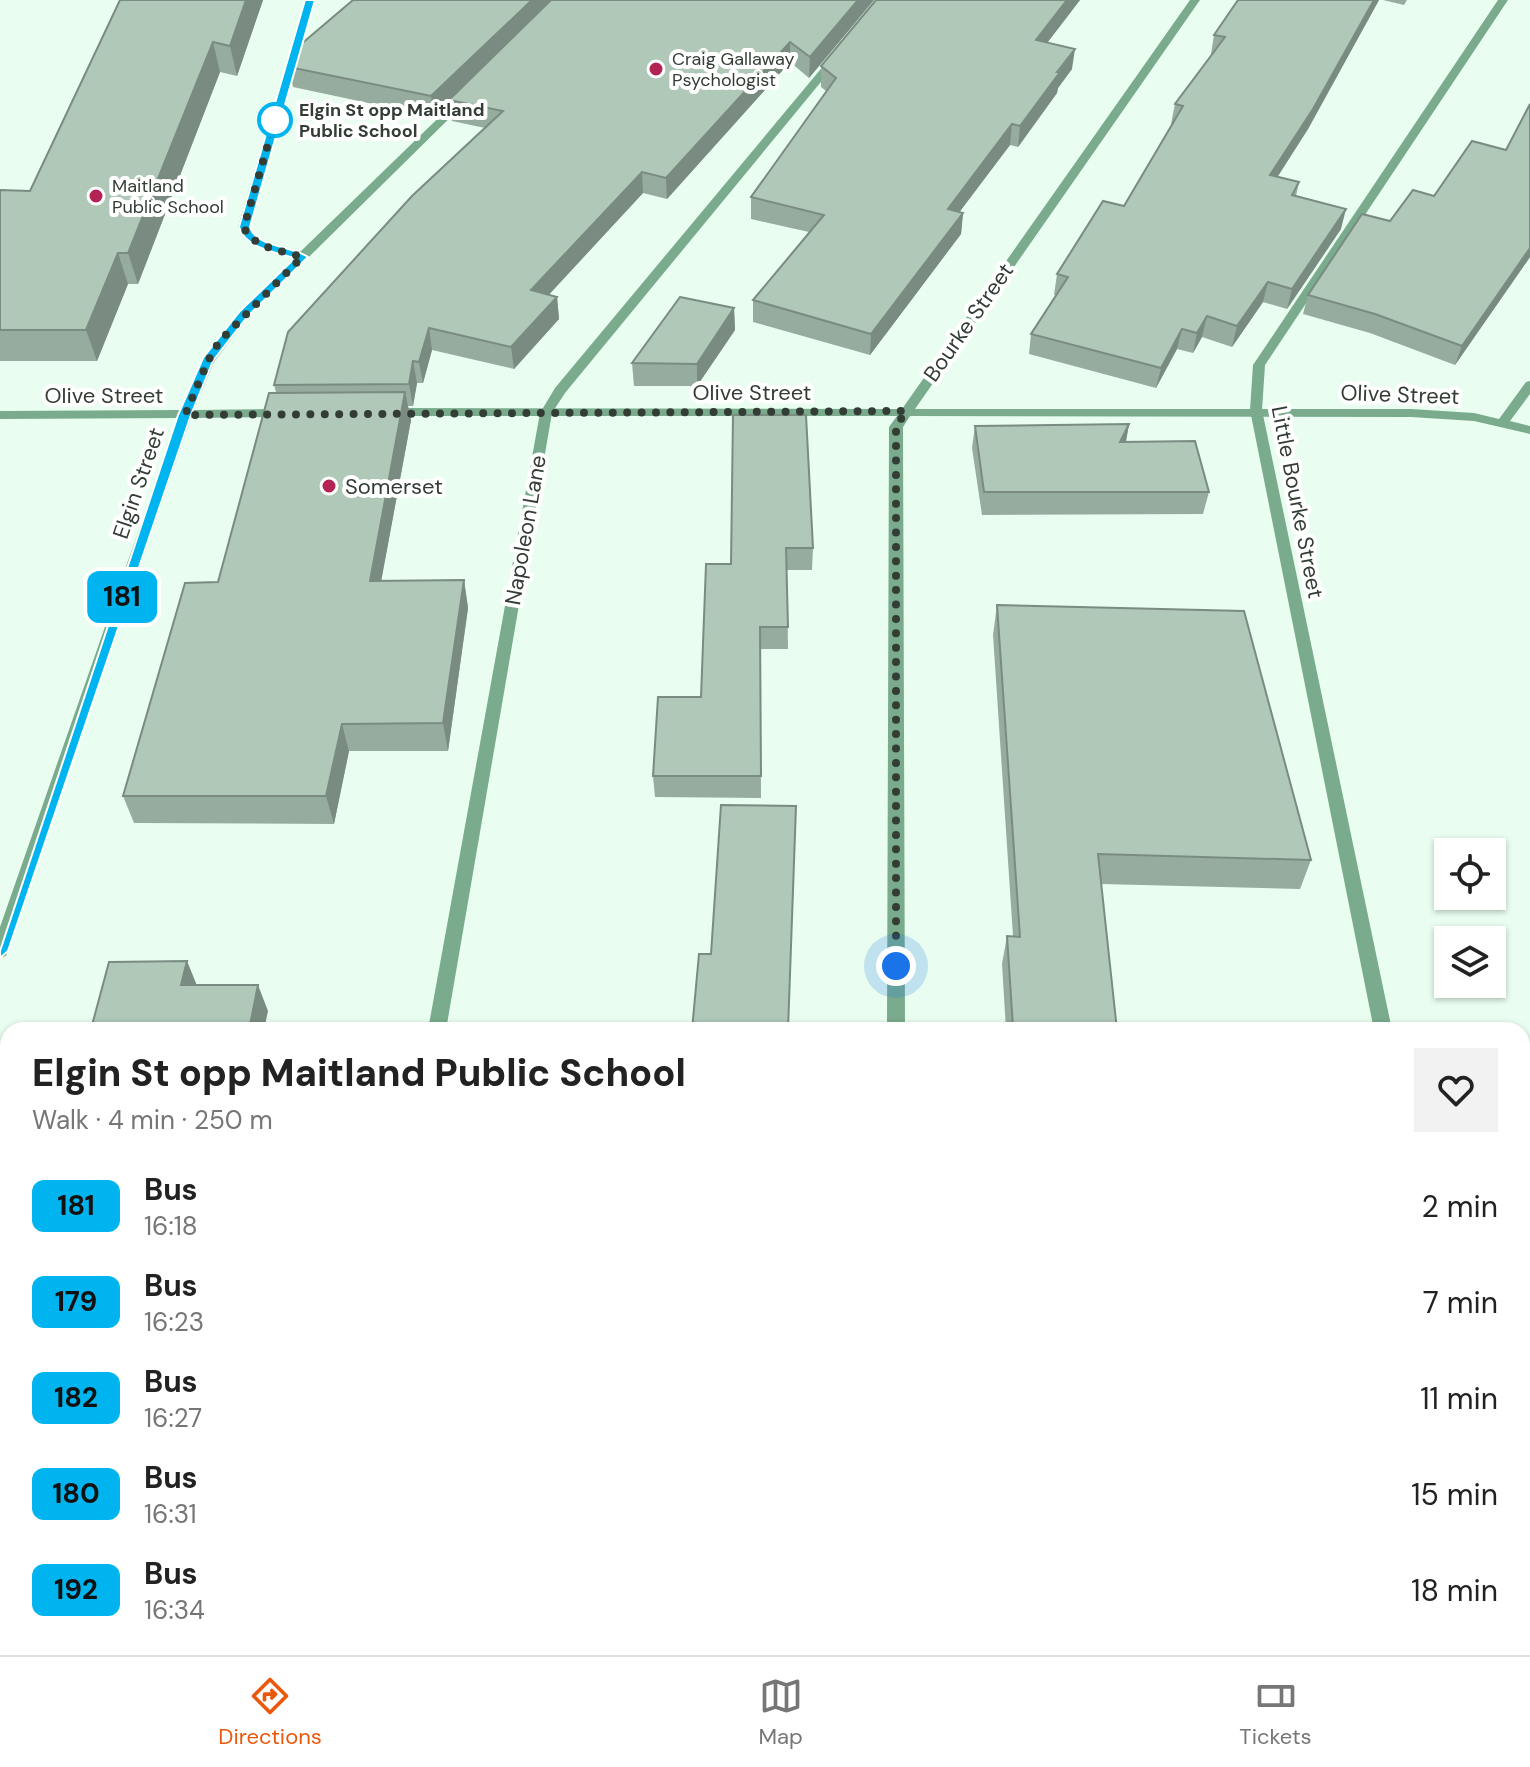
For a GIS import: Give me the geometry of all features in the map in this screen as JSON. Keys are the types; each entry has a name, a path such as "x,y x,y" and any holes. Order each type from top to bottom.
{"street":[{"path":"302,257 258,242 247,235 244,227 310,0"},
{"name":"Bourke Street","path":"896,1022 896,427 1195,0"},
{"name":"Little Bourke Street","path":"1381,1022 1256,410 1259,365 1503,0"},
{"name":"Napoleon Lane","path":"438,1022 546,413 560,391 843,49"},
{"name":"Elgin Street","path":"0,951 185,415 208,361 219,342 302,257 468,95"},
{"path":"1503,422 1530,385"},
{"name":"Olive Street","path":"372,412 1256,410 1411,413 1503,422 1530,430"},
{"name":"Olive Street","path":"0,415 300,413"}],"building":[{"path":"120,0 246,0 230,46 213,42 128,253 118,253 86,330 0,330 0,190 30,191"},
{"path":"353,0 532,0 431,96 289,67 293,51"},
{"path":"551,0 858,0 810,57 790,42 666,178 642,172 531,290 557,297 511,347 429,328 419,362 413,361 409,384 274,385 288,332 412,196 503,111 449,100"},
{"path":"876,0 1067,0 1036,40 1075,49 1020,126 1012,124 948,209 963,213 871,334 753,300 824,215 751,197 836,78 821,66"},
{"path":"1238,0 1374,0 1313,109 1270,175 1299,182 1292,195 1346,209 1292,289 1268,282 1237,326 1207,316 1197,333 1182,329 1161,368 1031,334 1068,277 1057,274 1103,201 1124,206 1183,106 1175,104 1225,37 1214,35"},
{"path":"1530,104 1530,248 1462,346 1375,314 1308,295 1362,214 1390,221 1413,190 1434,196 1472,141 1506,150"},
{"path":"680,297 734,308 697,364 632,363"},
{"path":"405,392 370,581 464,580 443,723 342,724 326,796 123,796 185,583 218,582 269,393"},
{"path":"733,415 806,415 813,548 786,548 788,627 760,627 761,776 653,776 658,697 701,697 706,564 731,564"},
{"path":"1129,424 1120,442 1195,441 1209,492 984,492 975,426"},
{"path":"997,605 1244,611 1311,860 1098,854 1116,1022 1013,1022 1007,936 1020,937"},
{"path":"721,805 796,806 788,1022 693,1022 699,954 711,954"},
{"path":"187,961 181,985 258,985 251,1022 93,1022 109,962"}],"bus line":[{"name":"181","path":"0,951 185,415 208,361 219,342 244,314 302,257 258,242 247,235 244,227 310,0"}],"place":[{"name":"Craig Gallaway Psychologist","path":"656,69"},
{"name":"Elgin St opp Maitland Public School","path":"275,120"},
{"name":"Maitland Public School","path":"96,196"},
{"name":"Somerset","path":"329,486"}],"route":[{"path":"275,120 244,227 247,235 258,242 302,257 219,342 185,415 906,411 896,427 896,966"}]}
